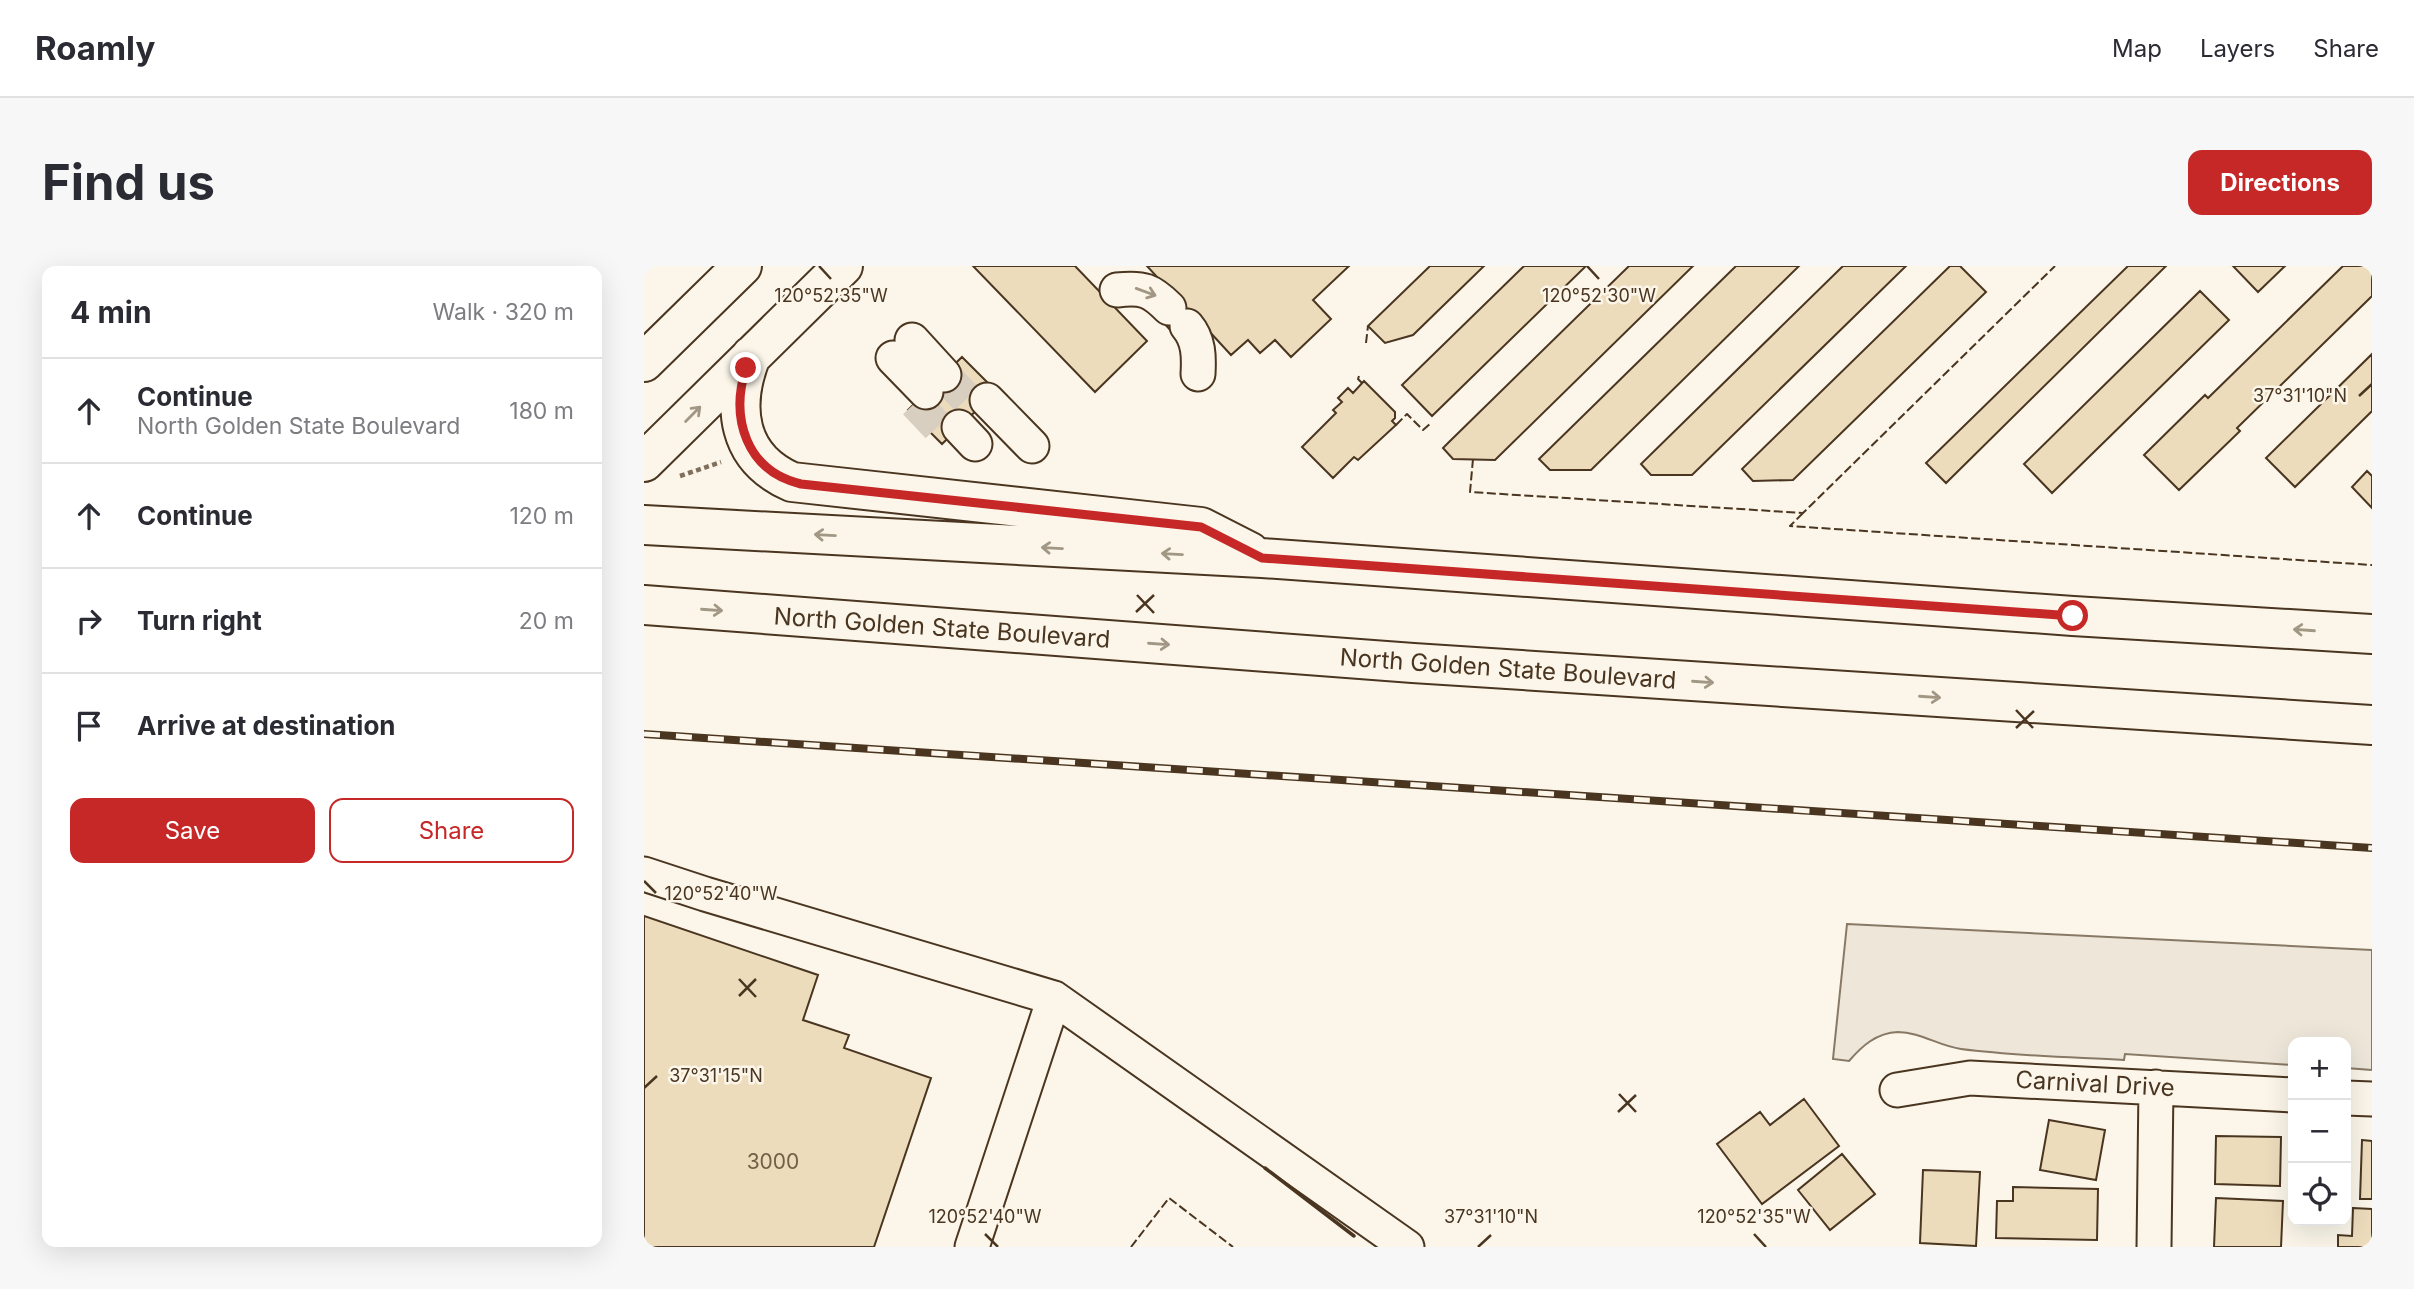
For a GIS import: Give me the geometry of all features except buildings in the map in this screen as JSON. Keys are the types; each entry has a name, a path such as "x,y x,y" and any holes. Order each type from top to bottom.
{"main road":[{"path":"644,332 682,295 741,266"},
{"path":"644,362 741,266"},
{"path":"661,469 751,356 843,266"},
{"path":"751,356 742,380 739,400 743,430 760,460 774,473 792,482 1201,527 1262,558"},
{"path":"644,525 1262,558 2060,615 2372,634"},
{"name":"North Golden State Boulevard","path":"644,605 1413,663 2372,725"}],"street":[{"path":"1117,290 1135,288 1154,293 1178,317 1193,333 1199,353 1198,374"},
{"path":"902,349 935,384 902,349"},
{"path":"967,427 1021,446"},
{"path":"644,874 1054,998 1407,1247"},
{"path":"972,1247 1054,998"},
{"name":"Carnival Drive","path":"1897,1090 1970,1079 2288,1095"},
{"path":"2154,1247 2156,1087"},
{"path":"2351,1098 2372,1099"}],"path":[{"path":"661,469 727,461"}],"shaded area":[{"path":"1847,924 2372,950 2372,1070 2351,1068 2351,1037 2288,1037 2288,1065 2125,1054 2124,1060 2002,1053 1961,1049 1914,1034 1898,1032 1870,1041 1849,1061 1833,1059"}],"tunnel":[{"path":"944,375 977,410"},
{"path":"915,403 948,438"}],"railway":[{"path":"644,734 2372,848"}],"fence":[{"path":"1473,459 1470,492 1803,513 2055,266"},
{"path":"1366,343 1368,326"},
{"path":"1359,376 1358,379 1362,383"},
{"path":"1396,425 1407,414 1423,430 1430,424"},
{"path":"1803,513 1790,526 2372,565"},
{"path":"1131,1247 1169,1198 1233,1247"}],"wall":[{"path":"1265,1168 1354,1236"}],"route":[{"path":"746,368 739,400 747,440 767,468 782,478 801,484 1201,527 1262,558 2073,616"}]}
